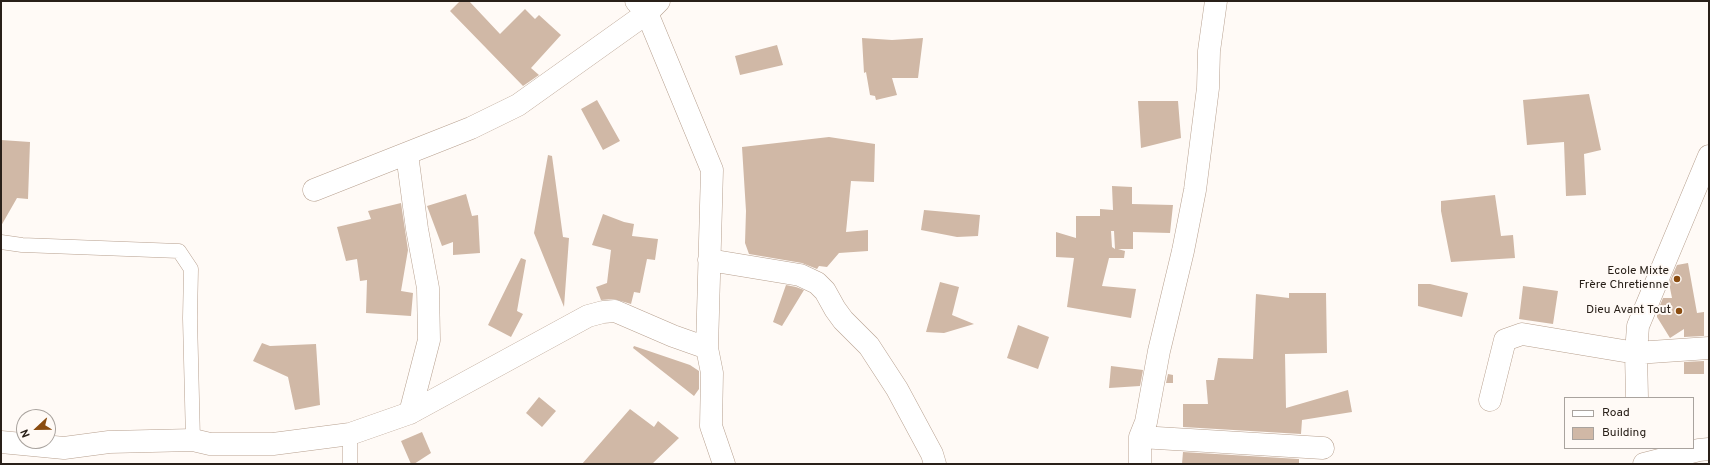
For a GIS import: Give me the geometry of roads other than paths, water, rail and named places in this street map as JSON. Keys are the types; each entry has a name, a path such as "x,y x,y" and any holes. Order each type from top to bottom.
{"street":[{"path":"1140,464 1140,437 1146,422 1159,351 1183,251 1195,190 1208,88 1209,51 1216,1"},
{"path":"314,190 471,128 518,105 647,5 712,170 707,348 712,373 711,426 724,464"},
{"path":"407,154 416,228 428,288 429,340 410,413"},
{"path":"1637,397 1636,353 1638,326 1709,156"},
{"path":"709,260 800,275 817,283 825,291 843,320 869,346 897,389 932,454 935,464"},
{"path":"1,442 64,448 109,442 194,440 210,444 273,444 350,434 410,413 588,316 603,312 615,311 673,336 707,348"},
{"path":"1490,400 1505,340 1522,334 1636,353 1709,348"},
{"path":"1140,437 1322,448"},
{"path":"1638,449 1638,464"},
{"path":"1644,464 1699,450 1709,449"}],"lane":[{"path":"1,242 22,245 179,251 191,270 190,318 194,440"},
{"path":"350,434 350,464"}],"place":[{"name":"Ecole Mixte Frère Chretienne","path":"1677,279"},
{"name":"Dieu Avant Tout","path":"1679,311"}]}
